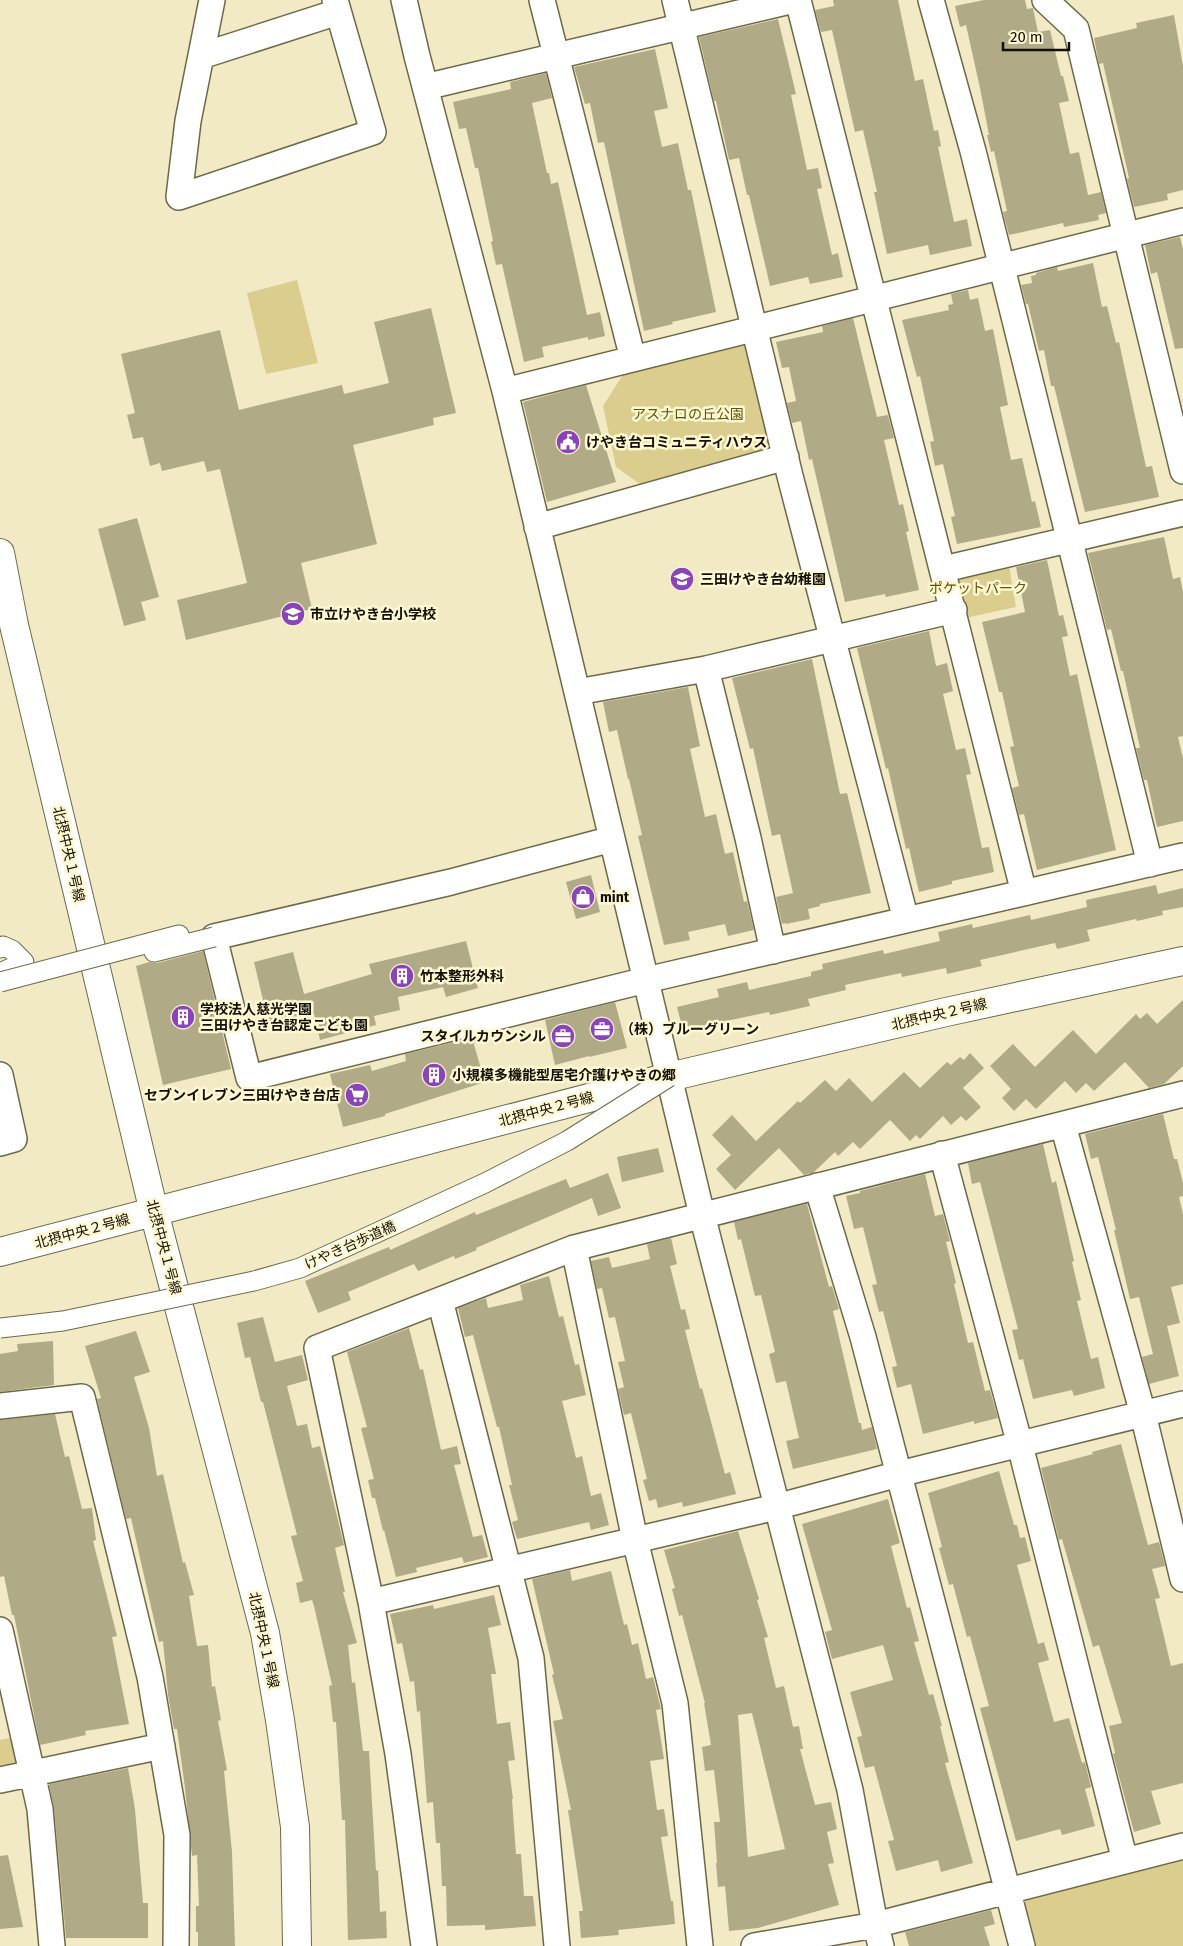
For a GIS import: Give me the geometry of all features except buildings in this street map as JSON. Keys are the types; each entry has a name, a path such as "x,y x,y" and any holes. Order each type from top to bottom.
{"street":[{"path":"200,56 337,6 374,132 179,198 188,121 200,56 212,0"},
{"path":"404,0 505,392 702,1215 850,1790 878,1936"},
{"path":"542,0 634,359"},
{"path":"675,0 786,457 906,920"},
{"path":"425,87 794,0"},
{"path":"798,0 944,569 1024,893"},
{"path":"931,0 973,151 1150,864"},
{"path":"1045,0 1076,29 1183,471"},
{"path":"505,392 1183,221"},
{"path":"537,527 786,457"},
{"path":"944,569 1183,513"},
{"name":"北摂中央１号線","path":"0,553 16,634 154,1212 265,1633 280,1720 295,1827 297,1946"},
{"path":"576,692 706,669 954,610"},
{"path":"706,669 748,838 773,951"},
{"path":"0,982 179,935 181,940 153,947 154,952 451,882 612,839"},
{"path":"214,937 248,1078 646,980 1183,856"},
{"path":"0,948 3,946 12,950 24,962 0,973"},
{"name":"北摂中央２号線","path":"0,1252 669,1077 946,1012 1183,961"},
{"path":"0,1075 14,1139 0,1143"},
{"name":"けやき台歩道橋","path":"0,1328 72,1319 254,1281 300,1268 485,1184 567,1141 669,1077"},
{"path":"432,1946 424,1946 398,1754 371,1602 317,1348 574,1248 1183,1094"},
{"path":"1063,1125 1143,1414 1183,1579"},
{"path":"942,1154 1020,1445 1125,1861"},
{"path":"817,1186 864,1337 1022,1946"},
{"path":"574,1248 635,1540 675,1703 700,1946"},
{"path":"440,1300 531,1658 557,1946"},
{"path":"0,1406 82,1397 150,1677 162,1746 176,1835 176,1946"},
{"path":"371,1602 776,1508 899,1474 1183,1404"},
{"path":"0,1630 40,1809 52,1946"},
{"path":"0,1780 162,1746"},
{"path":"754,1946 878,1936 1008,1891 1183,1846"}],"green space":[{"path":"297,280 318,363 266,374 247,293"},
{"name":"アスナロの丘公園","path":"755,328 786,457 651,492 616,467 603,406 633,359"},
{"name":"ポケットパーク","path":"1007,554 1016,607 956,620 947,582"},
{"path":"23,1735 26,1750 15,1770 0,1775 0,1740"},
{"path":"1183,1846 1183,1946 1022,1946 1008,1891"}],"place":[{"name":"けやき台コミュニティハウス","path":"568,442"},
{"name":"三田けやき台幼稚園","path":"682,579"},
{"name":"市立けやき台小学校","path":"293,614"},
{"name":"mint","path":"583,897"},
{"name":"竹本整形外科","path":"402,976"},
{"name":"学校法人慈光学園 三田けやき台認定こども園","path":"183,1017"},
{"name":"（株）ブルーグリーン","path":"602,1029"},
{"name":"スタイルカウンシル","path":"563,1036"},
{"name":"小規模多機能型居宅介護けやきの郷","path":"434,1075"},
{"name":"セブンイレブン三田けやき台店","path":"357,1095"}]}
